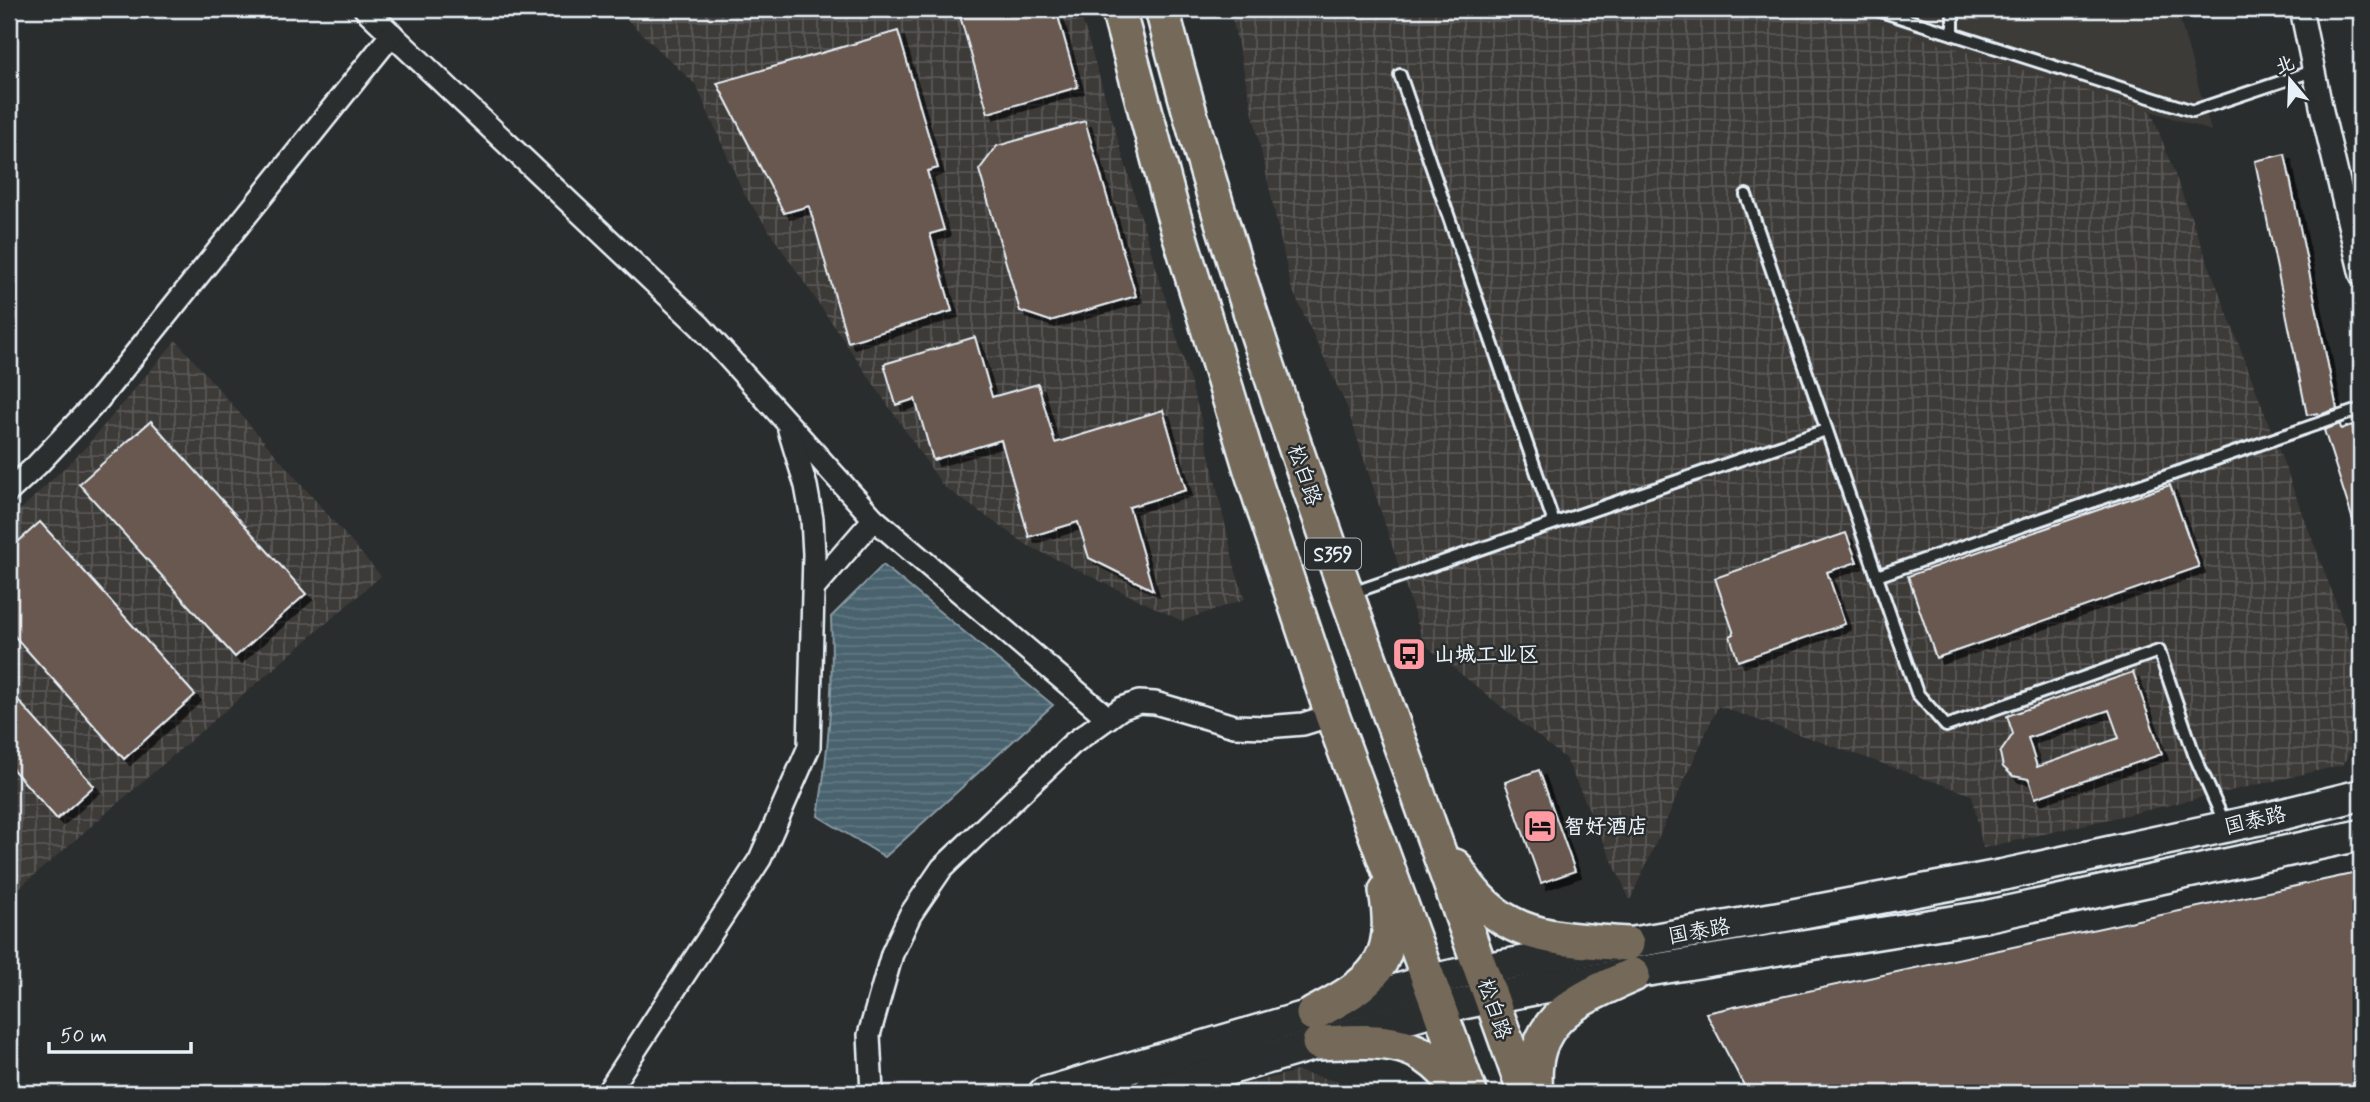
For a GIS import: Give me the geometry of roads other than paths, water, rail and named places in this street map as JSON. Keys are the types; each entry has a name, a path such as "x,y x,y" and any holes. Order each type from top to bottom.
{"main road":[{"name":"S359","path":"1118,9 1172,210 1251,470 1332,715 1470,1093"},
{"name":"松白路","path":"1162,9 1186,105 1219,217 1284,414 1525,1093"},
{"path":"1316,1028 1378,969 1387,949 1389,909 1370,817"},
{"path":"1427,819 1462,879 1481,902 1505,920 1545,937 1630,959"},
{"path":"1536,1093 1536,1063 1540,1045 1552,1024 1569,1006 1591,994 1630,959"},
{"path":"1316,1028 1398,1044 1419,1052 1438,1066 1460,1093"}],"street":[{"path":"365,9 700,326 874,519 1108,718"},
{"path":"2301,9 2361,275"},
{"path":"9,491 99,399 392,34"},
{"path":"607,1093 760,859 809,747 814,588 812,519 800,464 786,421"},
{"path":"814,588 874,519"},
{"path":"872,1093 869,1035 892,954 911,915 942,868 1072,744 1122,708 1139,702 1154,703 1234,726 1303,724 1332,715"},
{"name":"国泰路","path":"1630,959 2361,795"},
{"name":"国泰路","path":"1044,1093 1316,1028 1435,994 1486,983 1630,959 1987,916 2361,835"},
{"name":"国泰路","path":"1148,1093 1316,1028"}],"lane":[{"path":"1874,9 2193,111 2314,71"},
{"path":"1952,9 1953,34"},
{"path":"1400,75 1554,523"},
{"path":"1746,195 1917,693 1946,726 2159,651 2194,754 2227,827"},
{"path":"1877,576 2361,410"},
{"path":"1347,594 1826,430"}],"water":[{"path":"883,565 1053,705 885,857 818,816 830,716 831,617"}],"place":[{"name":"山城工业区","path":"1409,654"},
{"name":"智好酒店","path":"1540,826"}]}
